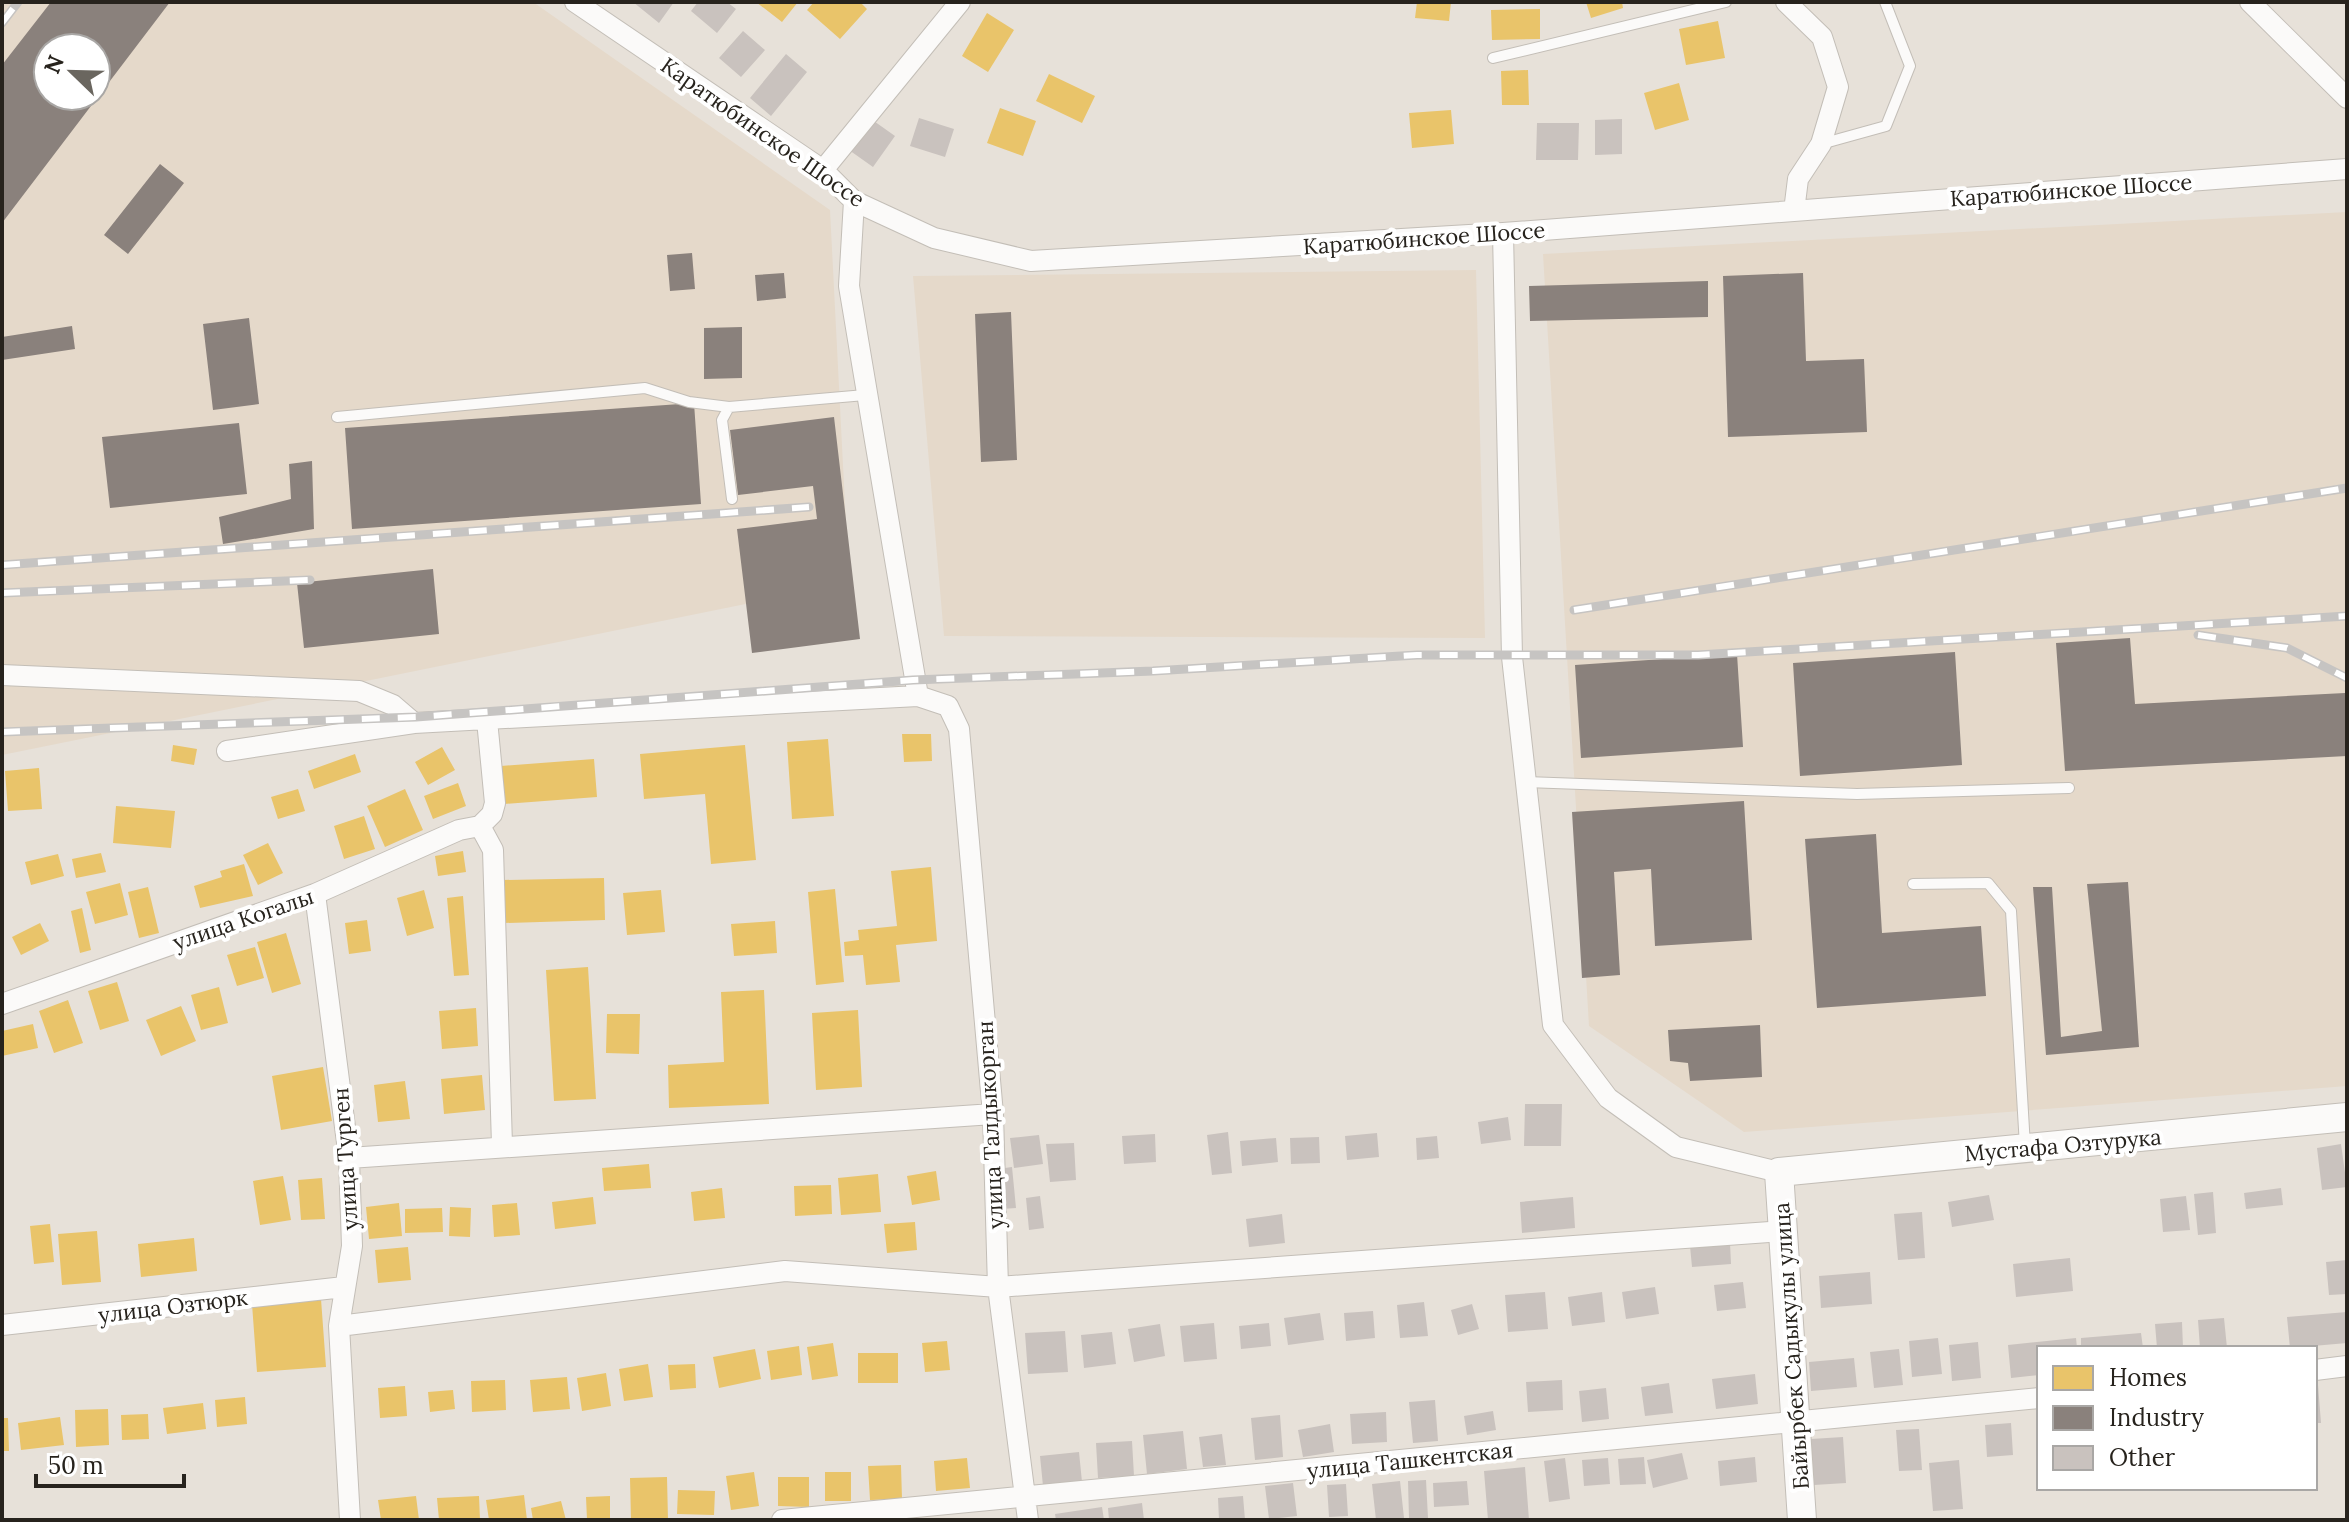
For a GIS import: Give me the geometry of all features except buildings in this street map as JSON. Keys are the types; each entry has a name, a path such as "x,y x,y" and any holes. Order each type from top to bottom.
{"street":[{"name":"Каратюбинское Шоссе","path":"575,2 823,170 854,201 934,238 1031,261 1503,233 2347,169"},
{"path":"823,170 960,2"},
{"path":"1786,2 1822,37 1838,87 1821,144 1798,179 1794,211"},
{"path":"2250,2 2347,98"},
{"path":"227,751 414,723 918,696 849,286 854,201"},
{"path":"1503,233 1512,657 1553,1025 1608,1098 1676,1147 1779,1172"},
{"path":"2,675 359,691 393,705 414,723"},
{"name":"улица Талдыкорган","path":"918,696 948,706 959,729 993,1114 998,1287 1028,1520"},
{"path":"487,720 495,803 492,814 480,826 493,850 502,1145"},
{"name":"улица Когалы","path":"2,1004 315,894 459,830 480,826"},
{"name":"улица Турген","path":"315,894 349,1158 352,1246 339,1326 350,1520"},
{"path":"349,1158 502,1145 993,1114"},
{"name":"Мустафа Озтурука","path":"1779,1172 2347,1117"},
{"name":"Байырбек Садыкулы улица","path":"1779,1172 1802,1520"},
{"path":"339,1326 785,1271 998,1287 1783,1231"},
{"name":"улица Озтюрк","path":"2,1325 344,1287"},
{"path":"2317,1370 2347,1366"},
{"name":"улица Ташкентская","path":"782,1520 2037,1398"}],"lane":[{"path":"1493,58 1726,2"},
{"path":"1821,144 1886,126 1910,66 1885,2"},
{"path":"337,417 645,388 689,402 729,407 865,395"},
{"path":"729,407 722,420 732,499"},
{"path":"1526,782 1857,794 2069,788"},
{"path":"1913,884 1988,883 2011,911 2025,1148"}],"shaded area":[{"path":"2,2 533,2 830,210 849,583 2,755"},
{"path":"2347,212 2347,1086 1744,1132 1589,1026 1543,254"},
{"path":"1476,270 1485,638 944,636 913,276"}],"railway":[{"path":"2,23 18,2"},
{"path":"1574,610 2347,488"},
{"path":"2,565 809,507"},
{"path":"2,593 310,580"},
{"path":"2,732 416,717 913,680 1153,671 1417,655 1698,655 2347,616"},
{"path":"2198,635 2287,648 2347,678"}]}
